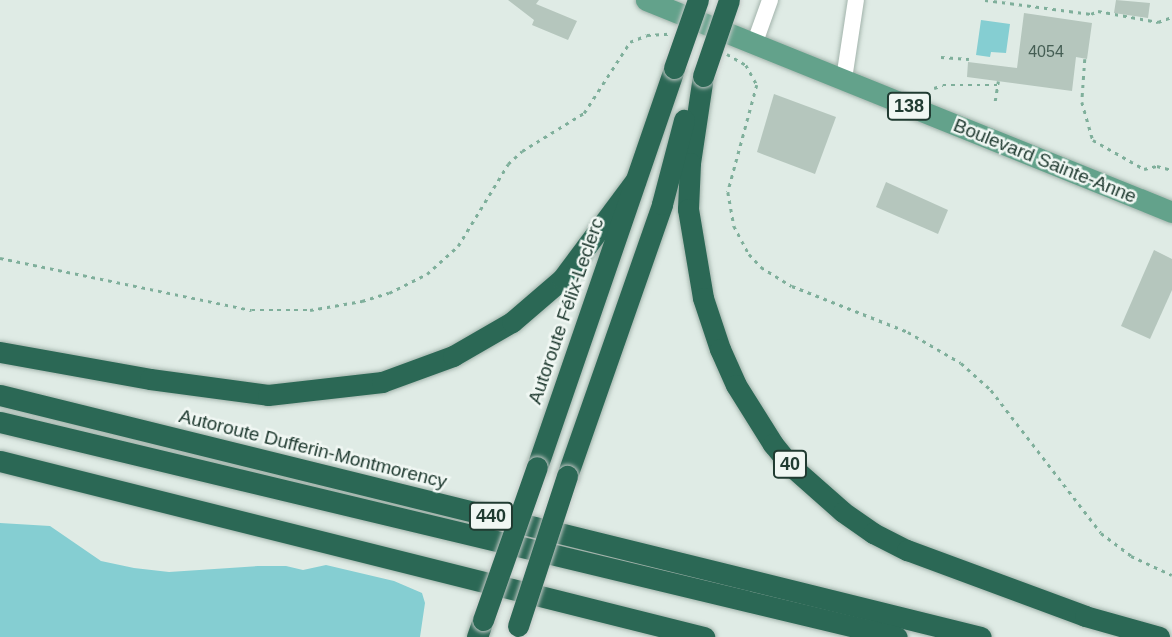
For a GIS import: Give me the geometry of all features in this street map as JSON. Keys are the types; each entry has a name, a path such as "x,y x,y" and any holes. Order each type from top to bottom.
{"highway":[{"name":"Autoroute Félix-Leclerc","path":"480,628 698,0"},
{"name":"40","path":"729,0 703,76 691,154 688,209 703,298 720,349 736,385 773,444 791,466 843,512 873,533 907,550 1085,616 1159,637"},
{"path":"516,631 662,204 683,123 703,76"},
{"path":"0,352 150,379 268,395 382,382 453,356 512,322 562,279 635,181"},
{"name":"Autoroute Dufferin-Montmorency","path":"0,396 981,637"},
{"name":"440","path":"0,422 897,637"},
{"path":"0,461 704,637"}],"main road":[{"name":"Boulevard Sainte-Anne","path":"646,0 1172,212"}],"street":[{"path":"755,43 770,0"},
{"path":"844,79 856,0"}],"path":[{"path":"985,0 1091,14 1098,11 1158,22 1172,17"},
{"path":"0,258 252,310 310,310 362,301 389,293 427,274 445,260 469,231 493,183 508,164 530,145 584,113 599,94 622,52 639,37 653,34"},
{"path":"730,56 746,65 757,85 728,192 734,226 749,254 761,267 784,282 908,332 961,363 991,390 1088,519 1131,556 1172,575"},
{"path":"941,57 969,59"},
{"path":"1085,59 1082,102 1093,140 1129,163 1144,169 1157,166 1172,170"},
{"path":"934,88 943,85 998,83 995,101"}],"water":[{"path":"981,20 1010,24 1006,53 991,52 990,57 976,55"},
{"path":"0,523 50,526 101,561 134,568 169,572 286,566 303,570 326,565 394,581 422,593 425,603 420,637 0,637"}],"building":[{"path":"508,0 539,0 536,4 577,21 568,40 532,25 534,20"},
{"path":"1116,0 1150,3 1148,18 1114,13"},
{"path":"1024,13 1092,23 1087,59 1076,57 1072,91 967,77 968,62 1017,68"},
{"path":"774,94 836,117 815,174 757,152"},
{"path":"886,182 948,210 938,234 876,207"},
{"path":"1154,250 1172,259 1172,290 1150,339 1121,326"}]}
